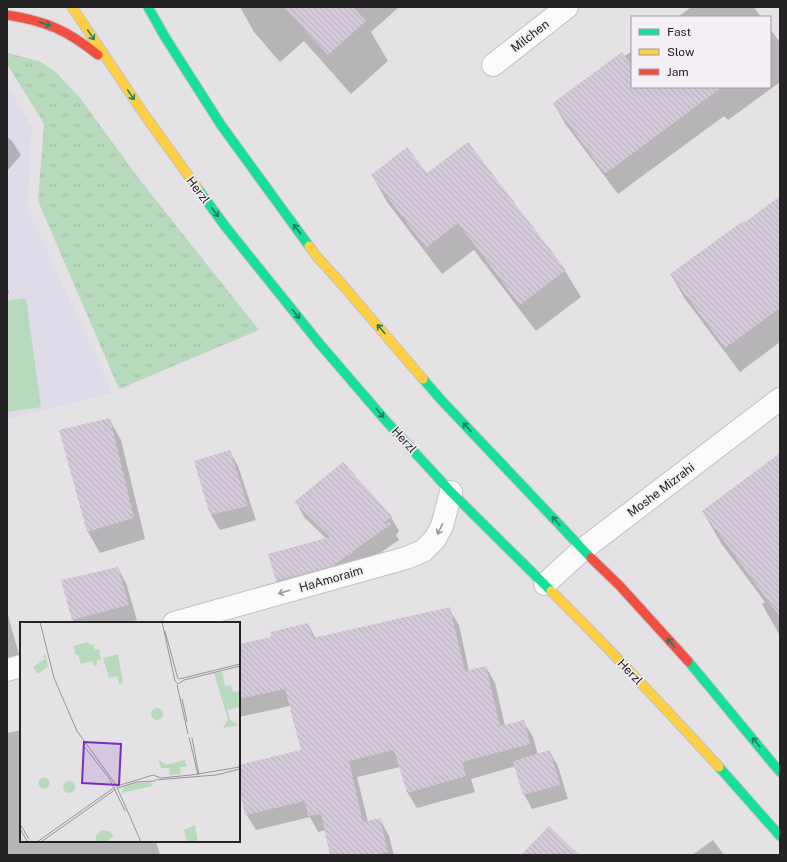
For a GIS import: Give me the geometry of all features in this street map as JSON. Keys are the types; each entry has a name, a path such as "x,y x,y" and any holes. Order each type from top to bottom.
{"main road":[{"name":"Herzl","path":"72,7 176,159 230,232 350,379 451,492 580,619 654,696 780,836"},
{"path":"148,7 165,37 221,125 318,258 346,288 443,402 582,550 618,584 680,653 780,772"},
{"path":"7,15 46,23 67,33 110,63"}],"street":[{"name":"Milchen","path":"493,65 567,7"},
{"name":"Moshe Mizrahi","path":"545,584 582,550 780,399"},
{"name":"HaAmoraim","path":"178,622 406,558 423,551 435,539 442,526 451,492"},
{"path":"7,670 20,666"}],"shaded area":[{"path":"7,85 32,127 27,208 113,393 7,419"}],"green space":[{"path":"7,53 39,61 55,71 80,98 140,180 259,330 119,389 38,201 44,124 7,64"},
{"path":"26,298 41,407 7,412 7,301"}],"building":[{"path":"284,7 353,7 366,21 328,55"},
{"path":"622,52 631,65 631,88 721,88 605,174 553,103"},
{"path":"468,142 566,270 520,305 458,223 426,248 371,175 407,147 427,173"},
{"path":"780,196 780,308 725,348 670,274 743,221 744,223"},
{"path":"110,418 134,518 87,532 59,430"},
{"path":"230,450 248,506 210,515 194,461"},
{"path":"780,453 780,617 702,511"},
{"path":"343,462 392,516 383,524 390,522 391,524 356,549 349,556 348,555 332,566 276,581 268,554 330,537 294,502"},
{"path":"118,567 129,605 72,620 61,580"},
{"path":"450,607 465,671 486,666 500,726 524,720 530,744 462,762 466,776 407,793 394,750 349,761 363,822 380,818 388,852 373,855 330,855 321,814 308,816 305,801 245,815 240,792 240,765 301,750 285,689 240,699 240,644 271,637 270,632 308,623 313,638"},
{"path":"550,750 560,785 523,795 513,761"},
{"path":"549,826 579,855 521,855"}],"traffic: fast":[{"path":"148,7 165,37 221,125 309,246"},
{"path":"198,189 225,226 319,343 386,421 451,492 551,591"},
{"path":"423,379 591,558"},
{"path":"688,661 780,772"},
{"path":"719,767 780,836"}],"traffic: slow":[{"path":"72,7 144,114 198,189"},
{"path":"309,246 423,379"},
{"path":"551,591 594,634 719,767"}],"traffic: jam":[{"path":"7,15 33,20 56,28 87,46 98,55"},
{"path":"591,558 619,585 688,661"}]}
